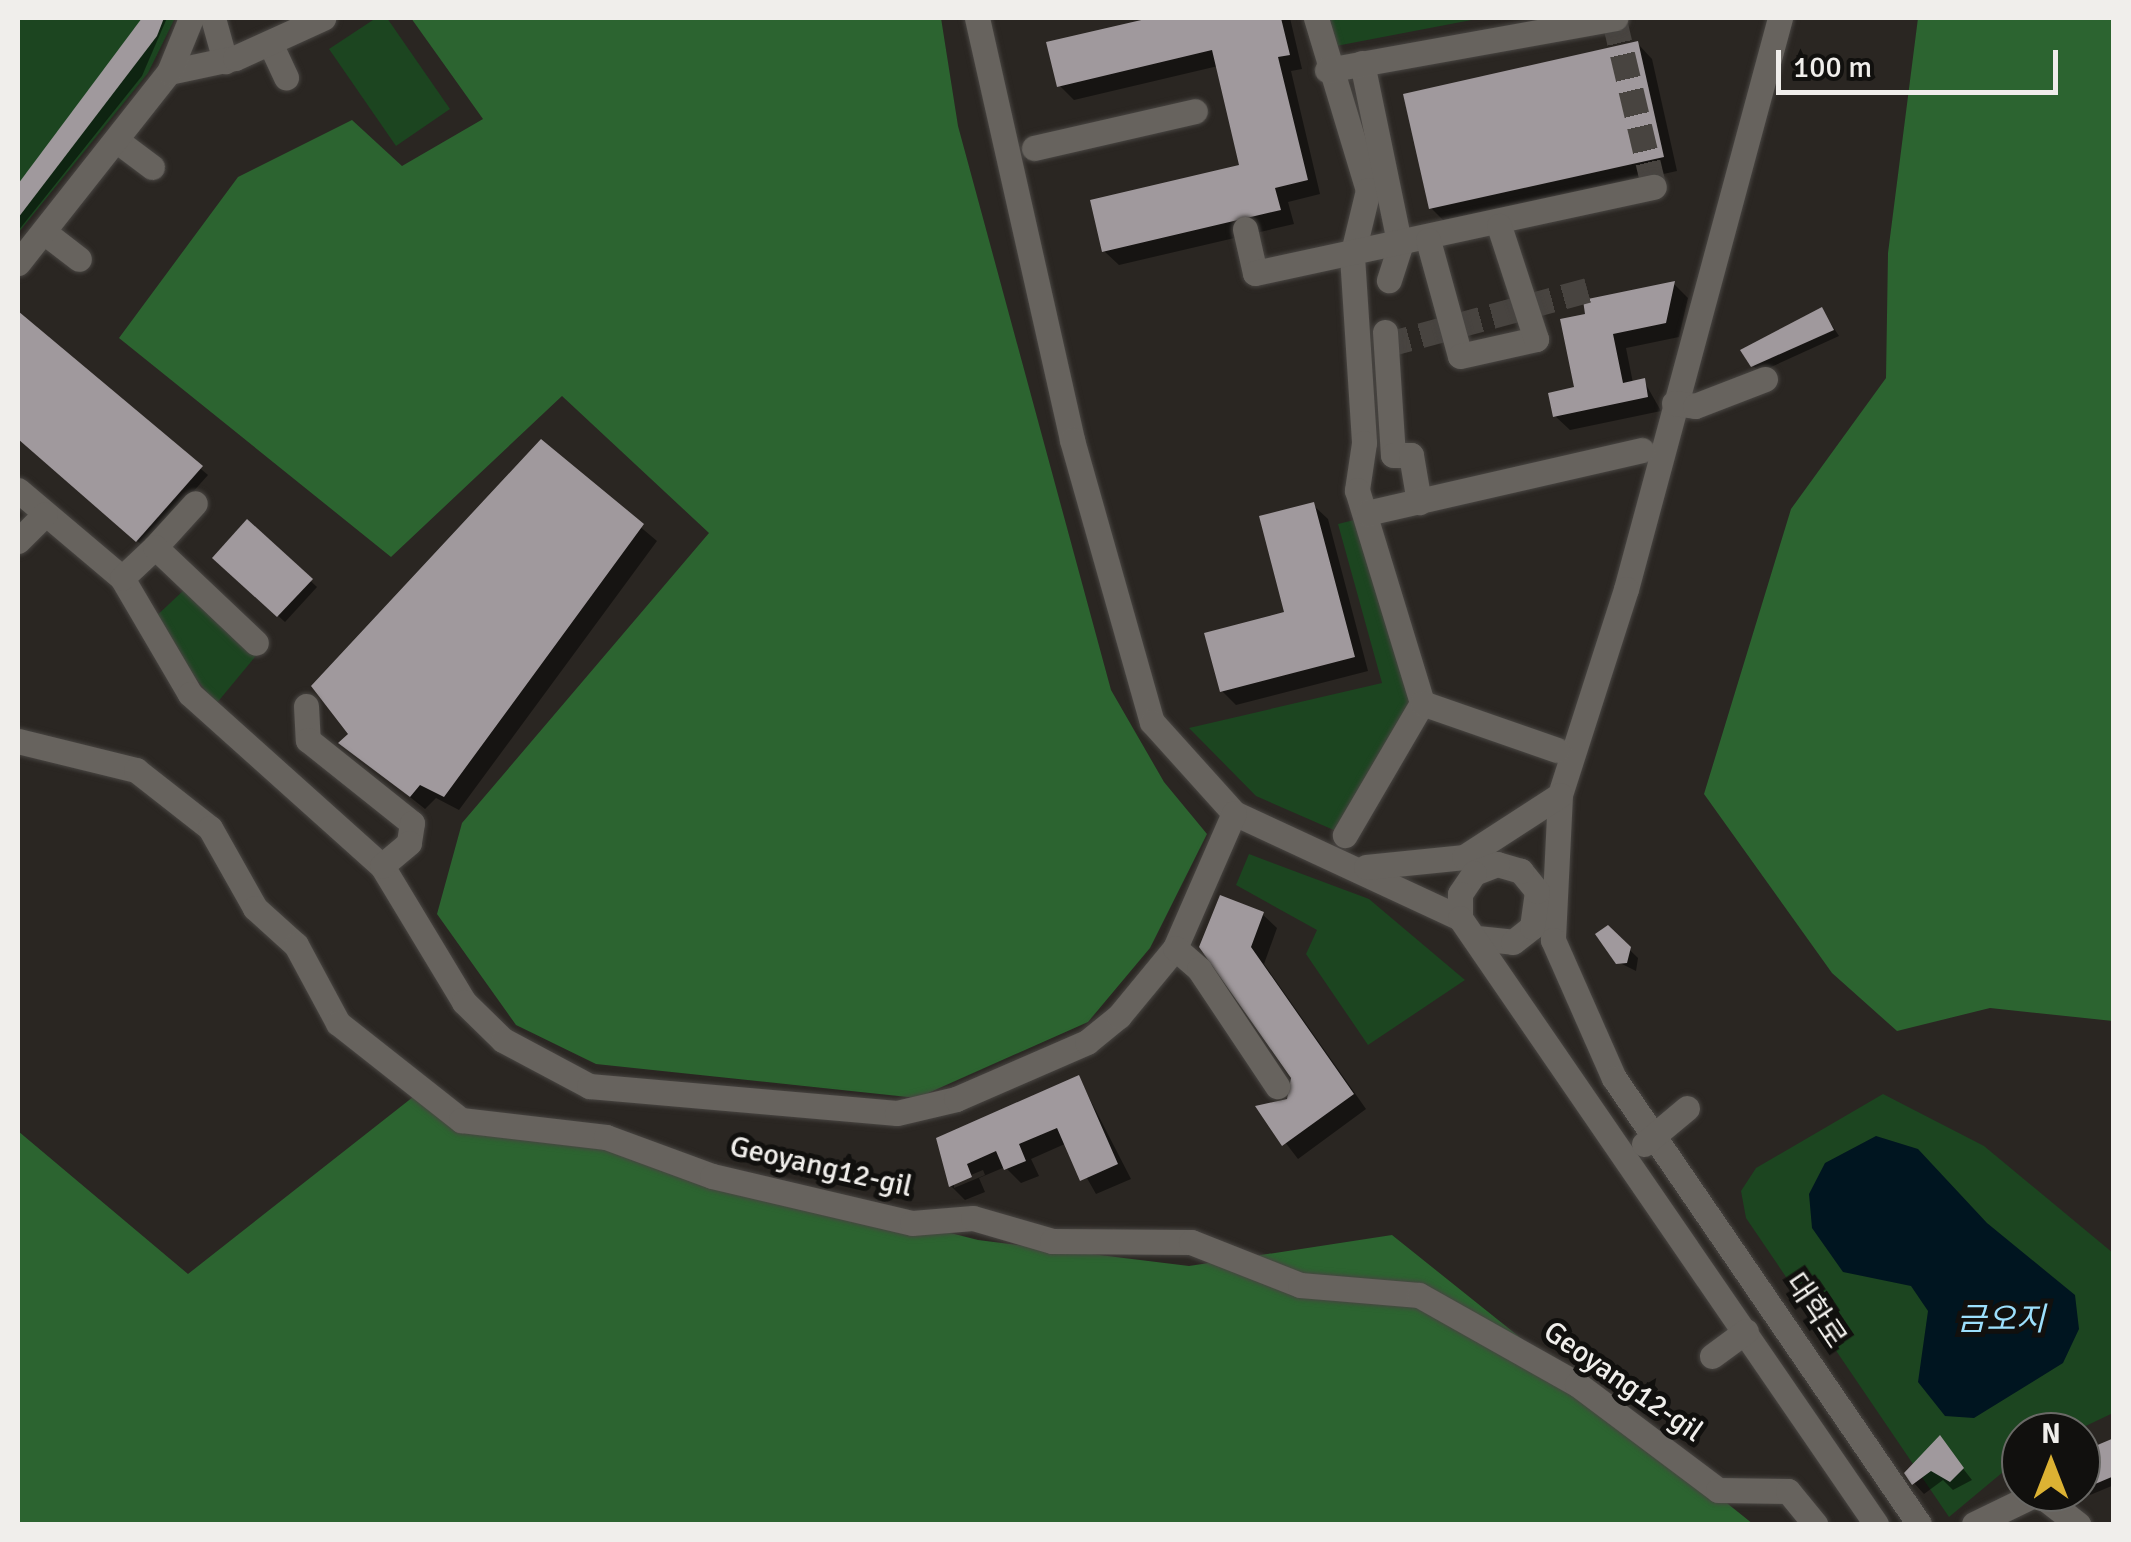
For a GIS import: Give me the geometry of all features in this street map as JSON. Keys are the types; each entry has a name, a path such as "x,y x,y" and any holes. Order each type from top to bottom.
{"street":[{"path":"18,263 170,72 190,18"},
{"path":"213,18 225,62"},
{"path":"170,72 225,62 323,18"},
{"path":"977,18 1072,440 1152,722 1234,813 1360,867 1469,928 1512,942 1532,927 1539,903 1521,871 1485,867"},
{"path":"1316,18 1327,70 1368,190 1352,256 1360,368 1357,490 1422,703 1345,835"},
{"path":"1327,70 1509,25 1614,18"},
{"path":"1553,940 1560,795 1780,18"},
{"path":"270,43 286,78"},
{"path":"1362,63 1400,246 1389,280"},
{"path":"1034,148 1195,112"},
{"path":"116,140 152,167"},
{"path":"1245,228 1254,273 1500,226 1654,187"},
{"path":"1428,240 1460,356 1536,339 1500,226"},
{"path":"44,232 80,259"},
{"path":"1385,332 1393,456 1412,455 1418,502"},
{"path":"1360,368 1387,362"},
{"path":"1674,403 1695,406 1765,378"},
{"path":"1366,513 1642,450"},
{"path":"18,490 122,578 190,694 382,866 464,1002 517,1050 589,1086 930,1110 1087,1042 1175,948 1234,813"},
{"path":"122,578 195,503"},
{"path":"18,541 45,514"},
{"path":"155,547 256,643"},
{"path":"1422,703 1557,750"},
{"path":"306,706 308,740 412,823 409,843 382,866"},
{"name":"Geoyang12-gil","path":"18,740 136,770 210,828 255,908 296,945 338,1023 461,1120 606,1137 712,1176 912,1222 973,1218 1052,1241 1192,1242 1300,1285 1419,1295 1577,1384 1718,1490 1788,1491 1815,1524"},
{"path":"1560,795 1516,831 1485,867 1465,882 1469,928 1876,1524"},
{"path":"1360,867 1427,866 1516,831"},
{"name":"대학로","path":"1539,903 1584,1026 1654,1136 1918,1524"},
{"path":"1175,948 1199,968 1278,1086"},
{"path":"1628,1156 1687,1108"},
{"path":"1712,1356 1746,1331"},
{"path":"1974,1524 2038,1492 2078,1524"}],"green space":[{"path":"18,18 175,18 148,73 18,233"},
{"path":"376,18 387,18 450,109 396,146 329,49"},
{"path":"411,18 941,18 958,126 1111,690 1164,782 1207,834 1150,948 1088,1022 917,1098 596,1064 516,1025 437,914 462,823 709,533 562,396 391,557 119,338 238,177 352,120 402,166 483,119"},
{"path":"1330,18 1482,18 1336,46"},
{"path":"1918,18 2113,18 2113,1021 1990,1008 1897,1031 1832,973 1704,794 1791,509 1886,378 1888,253"},
{"path":"1366,517 1416,704 1336,831 1256,796 1189,728 1382,683 1338,524"},
{"path":"185,589 259,652 216,704 151,621"},
{"path":"1249,854 1369,899 1465,980 1368,1045 1306,954 1317,930 1236,885"},
{"path":"1883,1094 1984,1146 2113,1253 2113,1413 2101,1419 2101,1412 2001,1412 2001,1474 1949,1517 1746,1218 1741,1191 1756,1168"},
{"path":"413,1097 978,1240 1189,1266 1392,1235 1753,1524 18,1524 18,1131 188,1274"}],"water":[{"name":"금오지","path":"1876,1136 1918,1149 1987,1223 2075,1295 2079,1329 2063,1363 1974,1418 1945,1416 1918,1382 1928,1311 1911,1286 1843,1272 1812,1228 1809,1194 1825,1163"}],"building":[{"path":"142,18 164,18 157,36 18,218 18,184"},
{"path":"1150,18 1281,18 1290,55 1278,57 1308,180 1275,188 1281,210 1102,252 1090,200 1239,165 1212,50 1057,87 1046,42"},
{"path":"1638,41 1664,157 1429,209 1403,94"},
{"path":"1675,281 1666,323 1613,334 1623,383 1645,378 1648,397 1553,417 1548,393 1574,387 1560,319 1585,314 1583,300"},
{"path":"1822,307 1834,330 1751,367 1740,350"},
{"path":"18,311 203,466 136,542 18,439"},
{"path":"541,439 644,524 444,797 420,785 410,797 338,743 348,734 311,686"},
{"path":"1314,502 1355,657 1220,692 1204,633 1284,612 1259,516"},
{"path":"247,519 313,579 277,617 212,558"},
{"path":"1220,895 1264,912 1251,947 1354,1094 1282,1146 1255,1106 1287,1099 1291,1078 1199,947"},
{"path":"1608,925 1631,947 1627,963 1616,964 1595,934"},
{"path":"1079,1075 1118,1164 1080,1181 1057,1128 1019,1144 1026,1161 1004,1170 996,1151 967,1164 972,1177 949,1187 936,1138"},
{"path":"1940,1435 1964,1468 1950,1482 1931,1471 1912,1485 1904,1473"},
{"path":"2114,1438 2114,1476 2101,1482 2101,1444"}],"tunnel":[{"path":"1614,18 1654,187"},
{"path":"1385,345 1588,290"}]}
